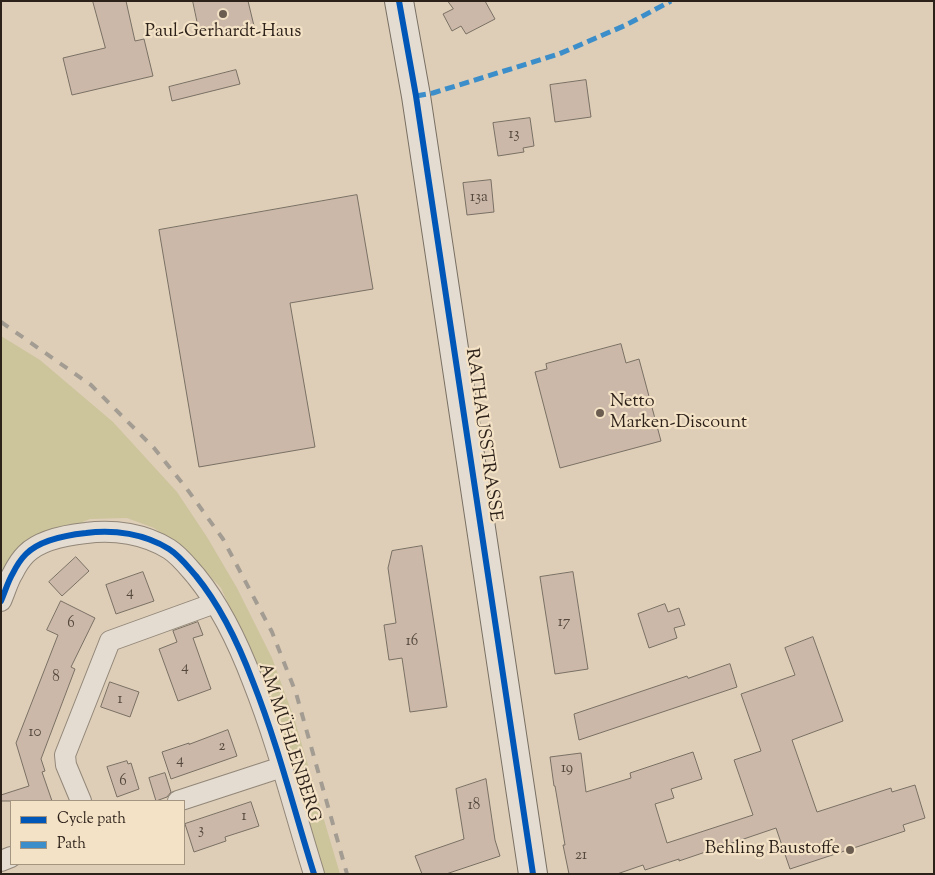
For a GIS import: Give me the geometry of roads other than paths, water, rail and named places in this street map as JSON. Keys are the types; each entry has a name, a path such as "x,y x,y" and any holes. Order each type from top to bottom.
{"main road":[{"name":"RATHAUSSTRASSE","path":"399,1 416,96 533,874"}],"street":[{"name":"AM MÜHLENBERG","path":"1,601 12,574 26,554 43,543 67,535 92,532 118,532 158,543 171,550 206,588 230,628 244,658 265,712 314,874"},
{"path":"81,800 66,765 65,754 110,641 215,603"},
{"path":"181,800 282,767"}],"railway":[{"path":"1,322 91,385 154,448 187,489 223,539 272,632 296,693 347,874"}],"place":[{"name":"Paul-Gerhardt-Haus","path":"223,14"},
{"name":"Netto Marken-Discount","path":"600,413"},
{"name":"Behling Baustoffe","path":"850,850"}]}
